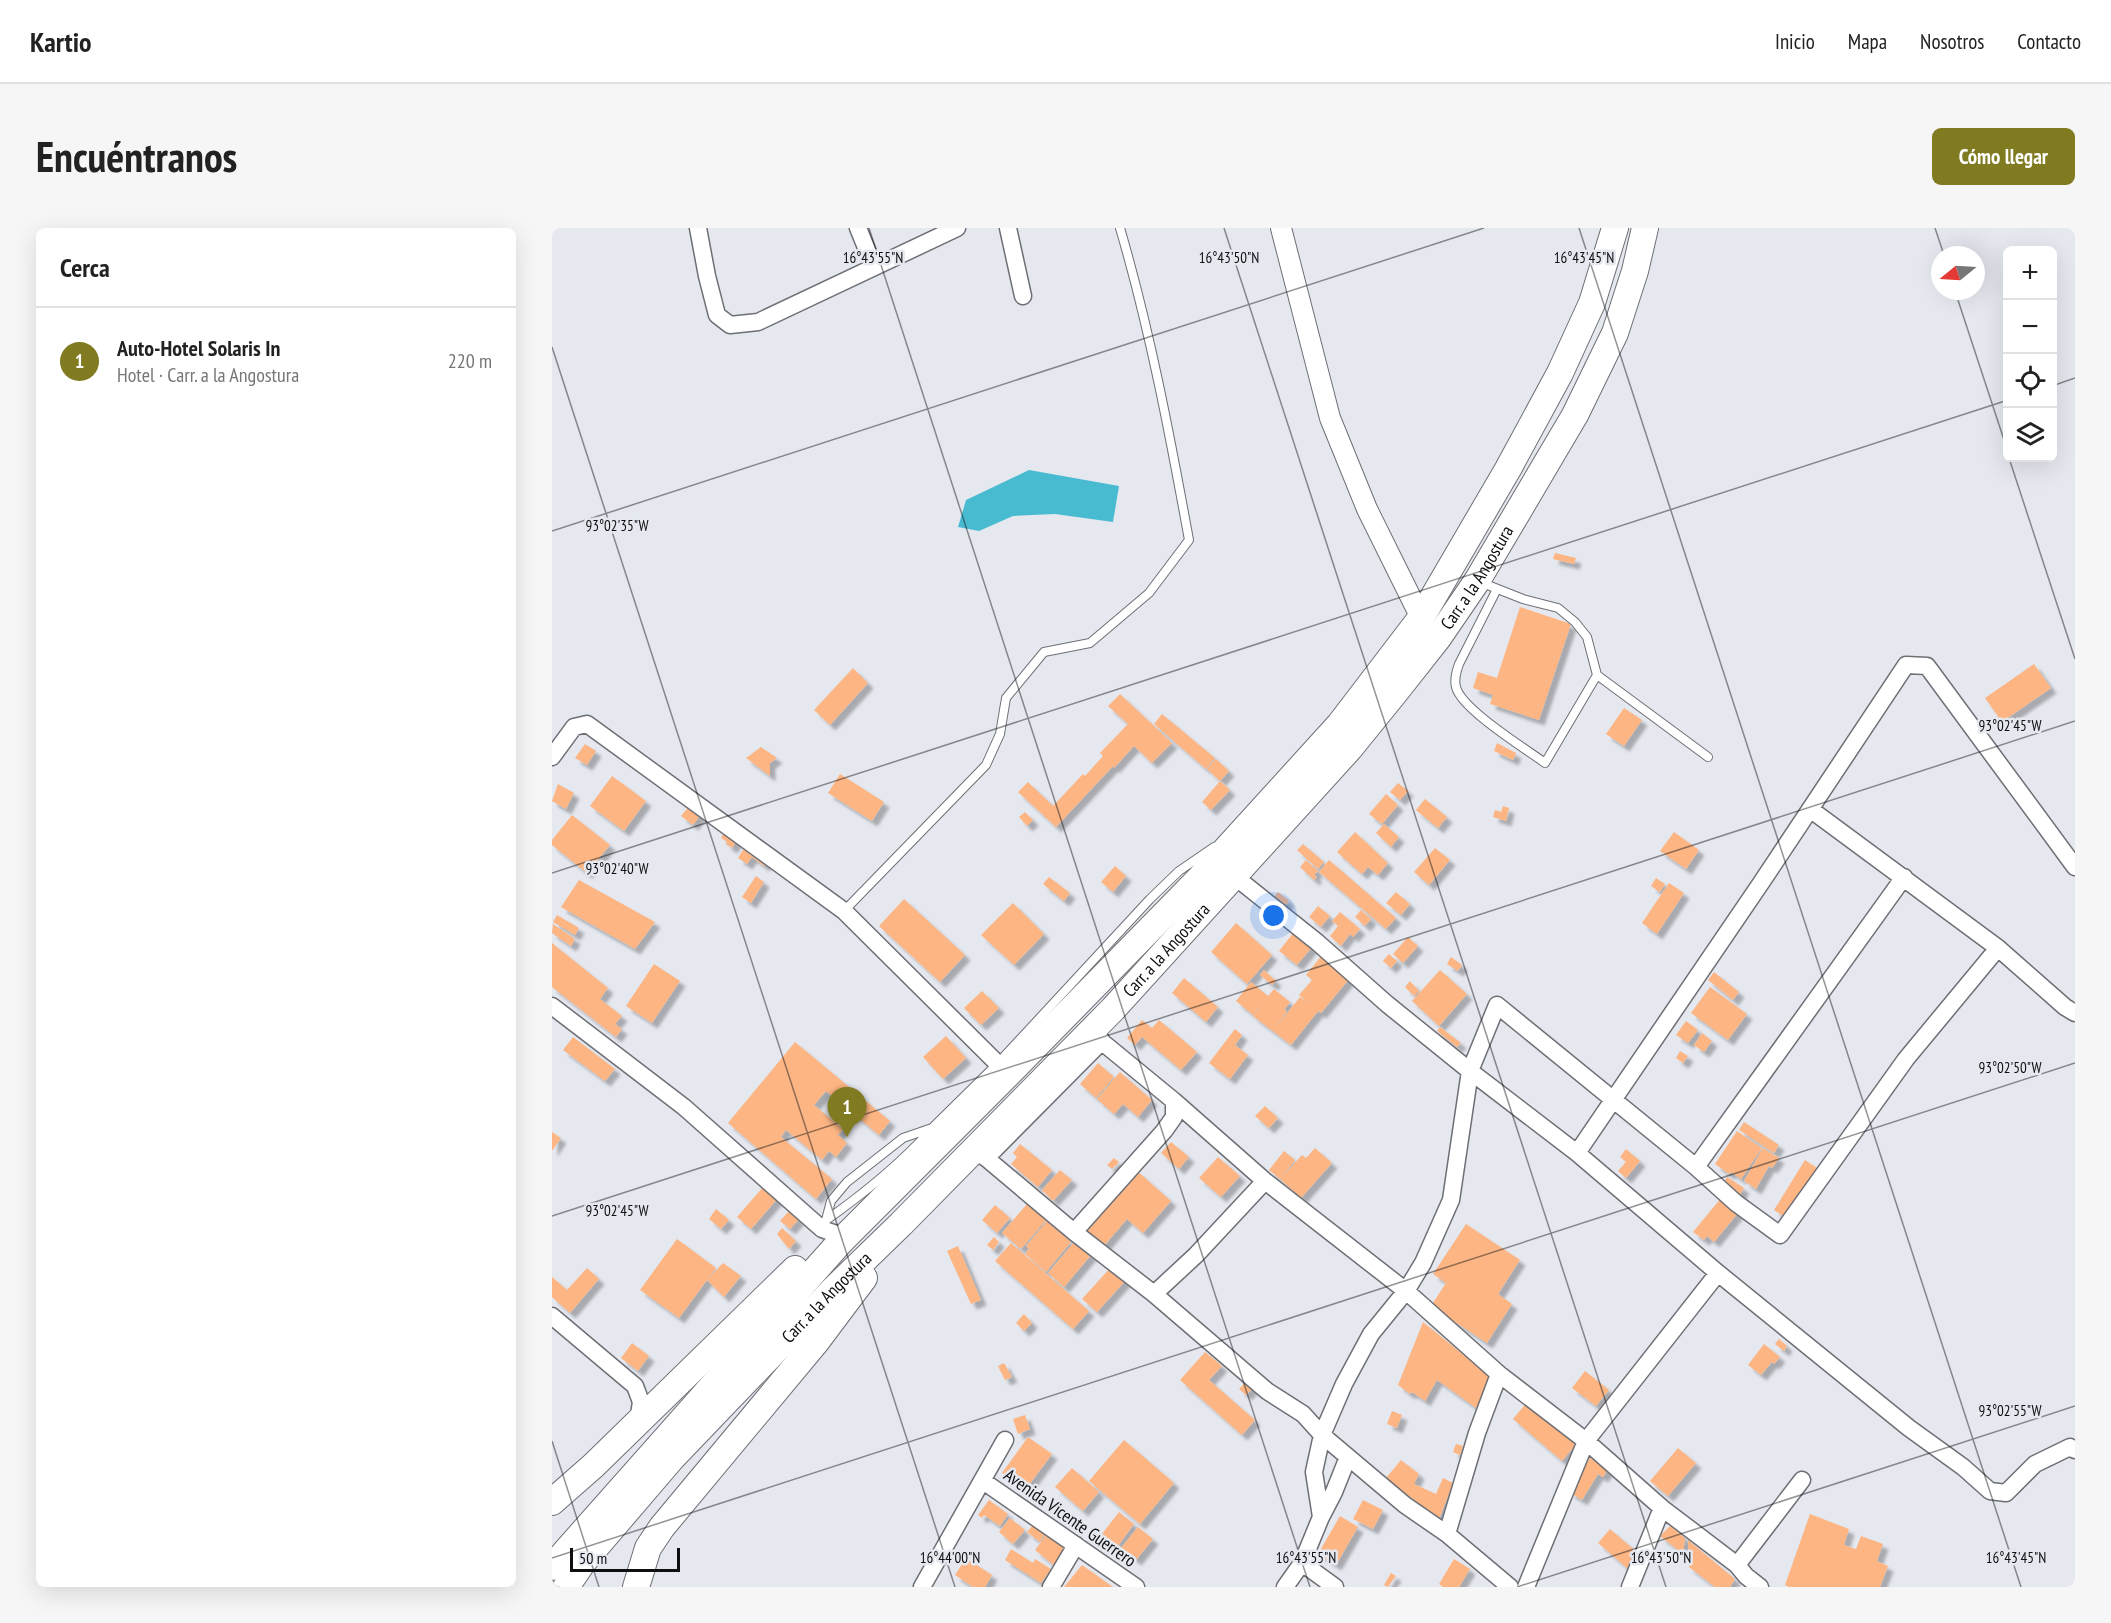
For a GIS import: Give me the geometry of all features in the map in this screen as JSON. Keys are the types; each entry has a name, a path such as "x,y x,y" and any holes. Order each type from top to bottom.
{"main road":[{"name":"Carr. a la Angostura","path":"552,1567 843,1239 1003,1069 1200,878 1340,724 1422,618 1508,469 1560,373 1592,303 1615,228"},
{"name":"Carr. a la Angostura","path":"566,1587 583,1562 672,1458 834,1289 901,1224 980,1154 1096,1037 1234,876 1350,748 1438,638 1487,585 1615,333 1635,271 1645,228"},
{"path":"636,1587 648,1548 662,1527 816,1342 901,1224"},
{"path":"552,1502 638,1423 802,1262 843,1239"}],"street":[{"path":"698,228 717,315 729,325 758,322 957,228"},
{"path":"858,228 874,267"},
{"path":"1008,228 1023,296"},
{"path":"1281,228 1330,418 1367,509 1422,618"},
{"path":"1577,1153 1906,665 1927,666 2075,867"},
{"path":"552,757 574,728 587,724 844,911 1003,1069"},
{"path":"1810,809 1998,948 2075,1013"},
{"path":"1234,876 1317,942 1387,1004 1577,1153 1718,1273 1909,1428 1963,1467 1990,1491 2006,1493 2035,1464 2070,1447 2075,1450"},
{"path":"1696,1167 1904,877"},
{"path":"1321,1517 1314,1472 1322,1435 1344,1384 1371,1334 1406,1291 1423,1263 1450,1200 1470,1071 1497,1005 1696,1167 1736,1203 1780,1235 1906,1059 1998,948"},
{"path":"552,1006 684,1107 823,1223 822,1229 843,1239"},
{"path":"1096,1037 1174,1101 1265,1181 1406,1291 1499,1374 1586,1442 1662,1508 1737,1565 1760,1587"},
{"path":"1074,1232 1164,1131 1174,1117 1174,1101"},
{"path":"980,1154 1074,1232 1154,1294 1267,1391 1303,1414 1322,1435 1405,1505 1447,1534 1510,1587"},
{"path":"1154,1294 1196,1255 1265,1181"},
{"path":"1526,1587 1586,1442 1718,1273"},
{"path":"552,1316 635,1386 656,1393 673,1388"},
{"path":"1447,1534 1477,1433 1499,1374"},
{"path":"635,1386 641,1402 638,1423"},
{"path":"922,1587 1005,1440"},
{"path":"1285,1587 1302,1563 1348,1457"},
{"path":"1737,1565 1802,1480"},
{"name":"Avenida Vicente Guerrero","path":"983,1481 1136,1587"},
{"path":"1630,1587 1662,1508"},
{"path":"1051,1587 1076,1545"},
{"path":"1302,1563 1335,1587"}],"lane":[{"path":"844,911 986,765 1000,734 1006,698 1044,652 1090,643 1149,593 1189,540 1171,441 1134,276 1120,228"},
{"path":"1597,675 1545,763 1471,709 1456,689 1455,676 1487,585 1523,599 1558,608 1575,622 1587,637 1597,675 1708,757"},
{"path":"823,1223 840,1212 908,1154 932,1128 1003,1069"},
{"path":"823,1223 831,1200 847,1182 903,1138 932,1128"}],"water":[{"path":"1029,470 1119,486 1113,522 1055,514 1013,516 979,531 958,527 966,500"}],"building":[{"path":"1555,553 1576,558 1574,564 1553,559"},
{"path":"1520,607 1571,624 1539,720 1490,704 1493,695 1473,688 1478,672 1497,678"},
{"path":"2034,664 2051,688 2002,722 1985,698"},
{"path":"853,668 868,683 830,725 814,710"},
{"path":"1120,694 1172,743 1152,763 1134,746 1056,827 1018,792 1028,782 1053,806 1083,774 1085,776 1103,756 1100,753 1128,724 1108,706"},
{"path":"1624,708 1642,720 1624,746 1606,734"},
{"path":"1162,714 1215,758 1206,769 1154,724"},
{"path":"1497,743 1516,753 1513,760 1494,751"},
{"path":"585,744 596,751 587,765 575,758"},
{"path":"761,747 777,758 770,763 770,776 746,758"},
{"path":"1216,759 1229,771 1220,781 1207,769"},
{"path":"840,774 884,802 872,821 828,793"},
{"path":"612,776 646,801 624,831 590,806"},
{"path":"1220,781 1230,790 1211,810 1202,802"},
{"path":"1398,783 1408,791 1400,800 1390,792"},
{"path":"558,784 574,793 566,809 552,801"},
{"path":"1386,794 1398,805 1382,824 1369,814"},
{"path":"1425,799 1447,817 1438,828 1416,810"},
{"path":"690,805 701,814 693,825 681,816"},
{"path":"1503,806 1509,808 1506,821 1493,817 1495,810 1501,812"},
{"path":"1025,812 1033,820 1027,826 1019,817"},
{"path":"572,815 610,845 587,873 552,845 552,840"},
{"path":"1384,824 1399,837 1391,847 1376,833"},
{"path":"724,832 737,840 732,848 721,838"},
{"path":"1355,832 1388,863 1378,875 1368,867 1362,874 1337,852"},
{"path":"1674,832 1699,850 1686,869 1660,851"},
{"path":"1303,844 1324,862 1318,869 1297,850"},
{"path":"745,847 767,862 764,866 752,857 747,864 738,858"},
{"path":"1435,848 1450,860 1429,885 1414,872"},
{"path":"1306,860 1318,871 1314,875 1317,877 1314,880 1300,867"},
{"path":"1329,860 1396,918 1386,929 1319,872"},
{"path":"1115,866 1126,876 1113,892 1101,882"},
{"path":"756,876 764,882 751,903 742,897"},
{"path":"1049,877 1070,893 1064,901 1043,884"},
{"path":"1656,878 1665,884 1660,892 1651,886"},
{"path":"579,880 655,922 635,949 561,907"},
{"path":"1669,883 1684,893 1657,934 1642,923"},
{"path":"1278,892 1289,901 1285,906 1274,897"},
{"path":"1396,892 1410,904 1401,915 1386,903"},
{"path":"904,899 965,955 940,982 879,926"},
{"path":"1013,903 1044,934 1014,965 981,935"},
{"path":"1318,906 1330,916 1321,927 1309,917"},
{"path":"1361,910 1371,919 1365,926 1355,917"},
{"path":"1340,912 1360,929 1353,937 1350,934 1341,946 1330,936 1338,926 1332,921"},
{"path":"557,915 579,928 575,935 553,922"},
{"path":"1236,923 1272,955 1247,984 1211,952"},
{"path":"553,924 575,939 571,946 552,933"},
{"path":"1294,932 1312,947 1297,965 1279,951"},
{"path":"1408,937 1418,946 1403,963 1393,954"},
{"path":"552,943 608,988 600,999 622,1016 615,1024 622,1029 616,1037 552,987"},
{"path":"1389,954 1397,961 1391,968 1383,961"},
{"path":"1322,955 1349,979 1321,1013 1318,1011 1291,1045 1253,1016 1264,1002 1253,1015 1236,1001 1251,982 1268,996 1274,989 1290,1002 1276,1027 1300,997 1309,1003 1299,995 1312,980 1306,975"},
{"path":"1451,957 1462,965 1458,971 1447,964"},
{"path":"654,964 680,981 652,1023 626,1006"},
{"path":"1264,970 1276,981 1272,985 1260,975"},
{"path":"1440,970 1467,994 1439,1026 1412,1001"},
{"path":"1714,972 1739,992 1733,1000 1708,980"},
{"path":"1184,978 1218,1007 1206,1022 1172,993"},
{"path":"1410,981 1419,991 1414,996 1405,987"},
{"path":"1710,987 1747,1014 1728,1040 1691,1013"},
{"path":"982,991 999,1008 981,1025 964,1008"},
{"path":"1142,1020 1152,1028 1159,1020 1197,1052 1181,1070 1142,1037 1135,1045 1127,1038"},
{"path":"1686,1021 1698,1030 1688,1043 1676,1035"},
{"path":"1440,1027 1461,1043 1457,1047 1437,1031"},
{"path":"1235,1029 1242,1035 1235,1045 1248,1055 1230,1079 1209,1063"},
{"path":"1702,1033 1712,1041 1704,1052 1694,1045"},
{"path":"946,1036 966,1058 943,1079 923,1057"},
{"path":"573,1037 615,1069 605,1081 563,1050"},
{"path":"795,1042 890,1121 879,1135 826,1091 814,1105 843,1129 838,1135 847,1143 836,1157 829,1151 822,1160 786,1130 781,1137 832,1179 816,1199 728,1123"},
{"path":"1680,1051 1688,1056 1683,1063 1676,1058"},
{"path":"1098,1063 1114,1077 1096,1098 1080,1084"},
{"path":"1120,1072 1152,1100 1138,1117 1123,1104 1114,1114 1097,1099"},
{"path":"1265,1106 1278,1118 1269,1128 1255,1116"},
{"path":"1744,1122 1779,1145 1774,1153 1739,1130"},
{"path":"1737,1131 1762,1148 1741,1179 1715,1164"},
{"path":"552,1132 561,1138 552,1151"},
{"path":"1171,1142 1189,1157 1179,1169 1161,1153"},
{"path":"1020,1144 1052,1170 1038,1187 1011,1164 1017,1157 1013,1153"},
{"path":"1315,1148 1332,1163 1301,1198 1280,1179 1302,1155 1306,1158"},
{"path":"1763,1148 1779,1158 1772,1168 1769,1166 1756,1189 1744,1181"},
{"path":"1626,1149 1640,1161 1626,1178 1618,1171 1626,1162 1620,1157"},
{"path":"1284,1151 1295,1160 1280,1179 1269,1170"},
{"path":"1218,1157 1240,1176 1221,1197 1199,1178"},
{"path":"1114,1158 1119,1162 1112,1169 1107,1165"},
{"path":"1805,1160 1817,1168 1786,1218 1774,1210"},
{"path":"1060,1170 1072,1180 1053,1201 1042,1190"},
{"path":"1136,1170 1171,1201 1143,1233 1127,1219 1103,1247 1084,1231"},
{"path":"1727,1177 1744,1188 1739,1196 1722,1186"},
{"path":"764,1186 778,1198 751,1229 737,1217"},
{"path":"1721,1198 1738,1213 1714,1242 1707,1236 1704,1240 1693,1232"},
{"path":"1027,1204 1046,1220 1021,1249 1002,1233"},
{"path":"995,1205 1010,1218 997,1233 982,1220"},
{"path":"716,1209 729,1220 721,1229 709,1219"},
{"path":"789,1211 799,1219 790,1229 780,1221"},
{"path":"1047,1221 1071,1242 1046,1272 1025,1254 1029,1249 1026,1246"},
{"path":"1466,1224 1520,1260 1498,1294 1512,1304 1487,1343 1431,1306 1446,1283 1433,1274"},
{"path":"782,1228 796,1241 789,1249 777,1234"},
{"path":"994,1237 999,1242 993,1250 987,1245"},
{"path":"677,1239 716,1268 679,1318 640,1290"},
{"path":"1075,1241 1091,1255 1064,1287 1048,1273"},
{"path":"1011,1243 1089,1311 1073,1329 995,1261"},
{"path":"958,1246 981,1300 971,1304 947,1251"},
{"path":"723,1263 741,1276 724,1297 707,1280"},
{"path":"1111,1267 1126,1280 1097,1312 1082,1299"},
{"path":"587,1268 599,1279 570,1313 552,1297 552,1277 567,1290"},
{"path":"1024,1314 1032,1323 1024,1331 1016,1323"},
{"path":"1423,1322 1492,1378 1479,1410 1437,1380 1425,1401 1398,1385"},
{"path":"1779,1339 1787,1346 1784,1351 1775,1344"},
{"path":"632,1343 649,1356 638,1371 621,1358"},
{"path":"1764,1344 1780,1357 1774,1364 1772,1362 1761,1375 1748,1365"},
{"path":"1205,1352 1222,1366 1209,1380 1255,1420 1242,1435 1180,1380"},
{"path":"1004,1363 1012,1377 1005,1380 998,1366"},
{"path":"1585,1371 1609,1390 1596,1406 1572,1388"},
{"path":"1246,1382 1253,1388 1246,1395 1239,1389"},
{"path":"1528,1401 1577,1443 1562,1461 1513,1419"},
{"path":"1392,1411 1402,1415 1397,1428 1387,1424"},
{"path":"1025,1415 1030,1429 1018,1434 1013,1419"},
{"path":"1028,1437 1052,1454 1029,1485 1026,1482 1022,1488 1002,1473"},
{"path":"1124,1440 1174,1483 1140,1524 1089,1481"},
{"path":"1456,1444 1463,1446 1460,1455 1453,1452"},
{"path":"1678,1448 1696,1463 1668,1496 1650,1481"},
{"path":"1590,1458 1608,1469 1603,1477 1598,1474 1582,1500 1569,1492"},
{"path":"1401,1460 1419,1474 1414,1484 1436,1494 1443,1478 1453,1483 1439,1519 1386,1478"},
{"path":"1072,1468 1099,1492 1083,1511 1055,1487"},
{"path":"989,1500 1008,1514 1000,1526 984,1515 982,1518 978,1515"},
{"path":"1363,1500 1383,1510 1373,1529 1353,1519"},
{"path":"1119,1512 1134,1524 1118,1546 1102,1534"},
{"path":"1810,1514 1849,1529 1844,1545 1856,1549 1861,1536 1883,1544 1877,1561 1888,1566 1880,1587 1789,1587 1785,1585"},
{"path":"1340,1516 1358,1527 1336,1565 1318,1554"},
{"path":"1010,1518 1025,1530 1013,1544 999,1532"},
{"path":"1033,1525 1045,1534 1040,1542 1027,1532"},
{"path":"1670,1526 1685,1538 1683,1554 1660,1536"},
{"path":"1138,1527 1153,1539 1136,1560 1121,1548"},
{"path":"1610,1529 1638,1553 1627,1568 1598,1543"},
{"path":"1047,1534 1067,1550 1055,1566 1035,1550"},
{"path":"1688,1540 1735,1579 1730,1587 1715,1587 1689,1567"},
{"path":"1011,1549 1033,1563 1035,1559 1051,1569 1041,1583 1005,1560"},
{"path":"966,1558 992,1575 985,1587 973,1587 955,1575"},
{"path":"1454,1559 1470,1569 1459,1587 1443,1587 1439,1584"},
{"path":"1082,1565 1113,1587 1064,1587"},
{"path":"1391,1573 1396,1576 1388,1587 1384,1585"}],"place":[{"name":"Auto-Hotel Solaris In","path":"847,1137"}]}
